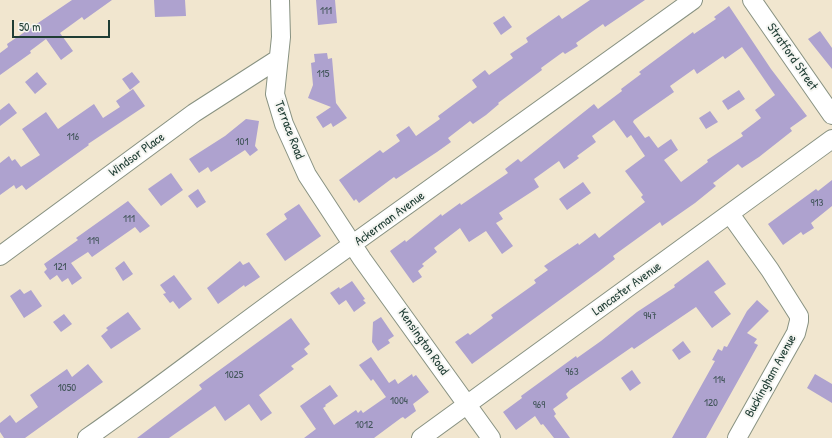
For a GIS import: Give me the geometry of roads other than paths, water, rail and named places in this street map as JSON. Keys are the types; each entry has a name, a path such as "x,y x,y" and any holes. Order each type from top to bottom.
{"street":[{"name":"Terrace Road","path":"280,0 281,38 276,94 284,124 307,175 354,245"},
{"name":"Ackerman Avenue","path":"87,438 693,0"},
{"name":"Stratford Street","path":"752,0 832,115"},
{"name":"Windsor Place","path":"0,256 194,113 278,59"},
{"name":"Lancaster Avenue","path":"421,438 832,139"},
{"name":"Buckingham Avenue","path":"730,214 770,270 799,316 796,333 737,438"},
{"name":"Kensington Road","path":"354,245 491,438"}]}
